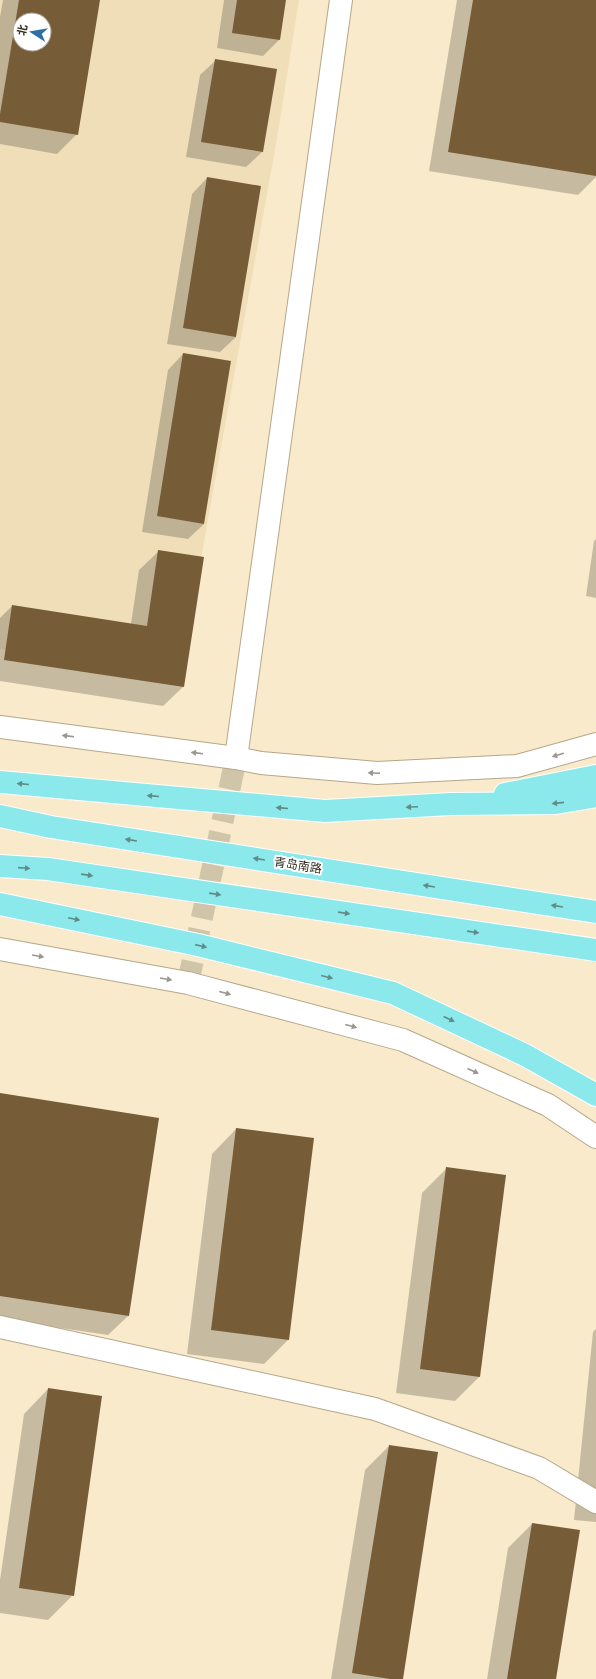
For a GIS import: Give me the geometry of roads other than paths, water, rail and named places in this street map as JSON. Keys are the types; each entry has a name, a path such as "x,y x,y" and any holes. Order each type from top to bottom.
{"main road":[{"path":"451,804 596,776"},
{"path":"0,782 325,812 451,804 556,803 596,796"},
{"name":"青岛南路","path":"0,816 51,827 596,912"},
{"path":"0,866 48,869 596,950"},
{"path":"0,904 198,945 393,993 525,1055 596,1095"}],"street":[{"path":"236,758 341,0"},
{"path":"0,727 236,758 261,763 377,773 517,766 596,744"},
{"path":"0,949 188,983 403,1040 548,1105 596,1137"},
{"path":"0,1327 375,1409 539,1468 596,1502"}],"tunnel":[{"path":"188,983 236,758"}]}
